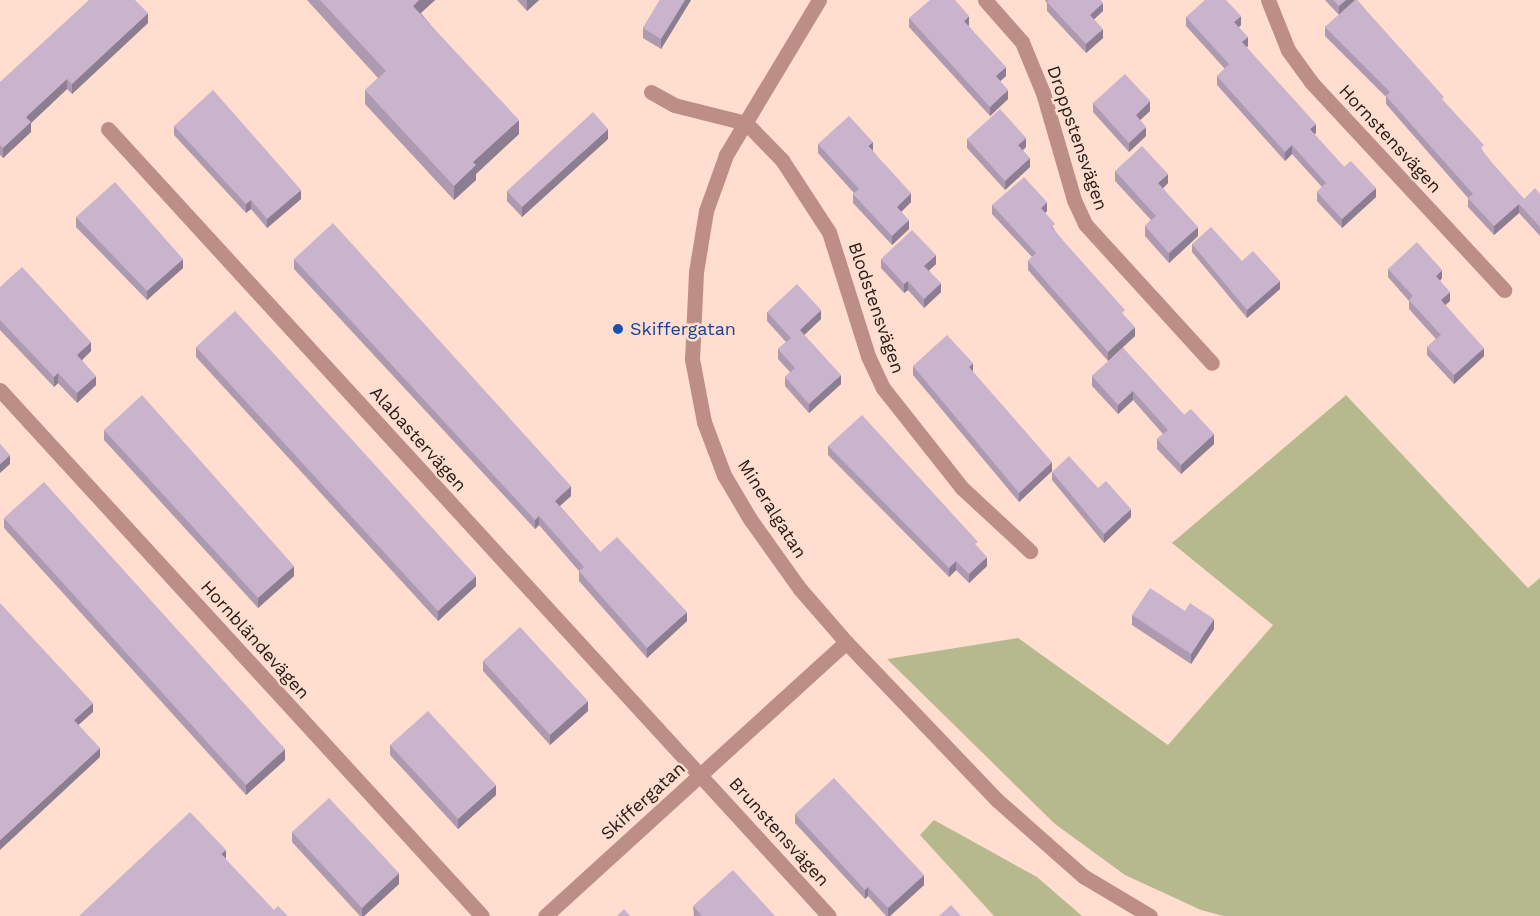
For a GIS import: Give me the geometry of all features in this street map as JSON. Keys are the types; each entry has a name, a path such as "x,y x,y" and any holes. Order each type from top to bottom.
{"street":[{"name":"Mineralgatan","path":"819,0 726,155 706,211 696,272 692,359 699,398 724,475 750,519 800,589 846,642 997,800 1083,876 1150,916"},
{"name":"Droppstensvägen","path":"985,0 1022,42 1043,93 1074,200 1085,224 1212,363"},
{"name":"Hornstensvägen","path":"1268,0 1288,50 1311,82 1504,290"},
{"path":"651,92 681,107 746,123"},
{"name":"Blodstensvägen","path":"746,123 782,160 829,232 868,356 883,388 962,488 1030,551"},
{"name":"Alabastervägen","path":"108,129 700,775"},
{"name":"Hornbländevägen","path":"0,390 482,916"},
{"name":"Skiffergatan","path":"545,916 846,642"},
{"name":"Brunstensvägen","path":"700,775 829,916"}],"green space":[{"path":"1346,395 1528,588 1540,578 1540,916 1224,916 1201,910 1125,875 1055,824 887,659 1018,638 1168,745 1273,625 1172,543"},
{"path":"934,820 1037,877 1082,916 994,916 920,835"}],"building":[{"path":"89,0 135,0 148,13 72,84 67,79 26,117 31,122 3,148 0,145 0,82"},
{"path":"320,0 419,0 413,6 519,120 473,162 476,165 454,186 365,90 386,71"},
{"path":"660,0 685,0 661,39 643,28"},
{"path":"930,0 955,0 969,16 964,21 1006,67 996,76 1008,90 990,107 909,18"},
{"path":"1049,0 1101,0 1103,3 1090,15 1103,29 1086,44 1047,2"},
{"path":"1205,0 1226,0 1241,16 1234,22 1248,37 1242,42 1316,124 1310,129 1344,167 1351,161 1376,188 1342,219 1317,192 1326,183 1292,145 1285,152 1217,76 1229,64 1186,17"},
{"path":"1333,0 1346,0 1339,6"},
{"path":"1355,0 1444,97 1442,99 1484,145 1481,148 1491,162 1524,199 1535,188 1540,194 1540,227 1519,204 1494,226 1468,198 1473,194 1386,96 1390,92 1325,27"},
{"path":"1125,74 1150,101 1136,115 1146,127 1129,143 1093,103"},
{"path":"213,90 301,190 267,219 251,200 246,204 174,126"},
{"path":"1000,109 1026,138 1018,145 1030,158 1005,181 967,139"},
{"path":"593,112 608,129 522,207 507,191"},
{"path":"849,116 873,142 868,146 911,193 897,207 909,220 892,236 853,194 859,189 818,144"},
{"path":"1142,146 1168,174 1158,183 1198,227 1169,253 1145,226 1156,216 1115,171"},
{"path":"1024,177 1047,202 1041,208 1055,224 1051,227 1125,310 1122,313 1135,327 1108,352 1028,261 1036,253 992,205"},
{"path":"115,182 183,259 147,291 76,217"},
{"path":"333,223 571,486 555,501 600,552 617,537 687,612 647,648 579,571 584,567 539,516 535,520 294,259"},
{"path":"1211,227 1242,261 1253,251 1280,281 1247,310 1192,244"},
{"path":"912,230 936,255 924,266 941,283 924,299 908,281 904,284 881,259"},
{"path":"1417,242 1442,270 1436,276 1450,292 1441,300 1484,348 1454,375 1427,347 1441,335 1409,300 1413,296 1388,269"},
{"path":"22,267 91,342 77,355 96,376 77,393 58,373 54,377 0,320 0,287"},
{"path":"797,284 821,310 800,330 841,375 809,404 785,377 795,368 778,349 791,338 767,312"},
{"path":"235,311 476,576 438,611 196,347"},
{"path":"947,335 973,363 969,367 1052,462 1019,493 913,366"},
{"path":"1123,348 1184,415 1191,409 1214,434 1181,465 1157,439 1168,430 1133,391 1118,405 1092,376"},
{"path":"142,395 294,566 258,598 104,430"},
{"path":"862,415 978,542 975,544 987,557 969,574 956,561 949,568 828,446"},
{"path":"0,444 10,455 0,464"},
{"path":"1069,456 1098,488 1106,481 1131,509 1104,534 1052,472"},
{"path":"44,482 285,749 246,785 4,518"},
{"path":"1150,588 1185,611 1190,603 1214,619 1191,654 1132,615"},
{"path":"0,603 93,703 74,720 100,748 0,840"},
{"path":"520,627 588,701 550,735 483,661"},
{"path":"428,711 496,785 458,819 390,745"},
{"path":"834,778 924,875 888,908 868,887 865,890 795,814"},
{"path":"329,798 399,873 362,908 292,832"},
{"path":"190,812 226,850 221,854 274,910 278,906 288,916 79,916"},
{"path":"733,870 775,916 702,916 693,906"},
{"path":"951,905 961,916 939,916"},
{"path":"624,909 630,916 617,916"}],"place":[{"name":"Skiffergatan","path":"618,329"}]}
